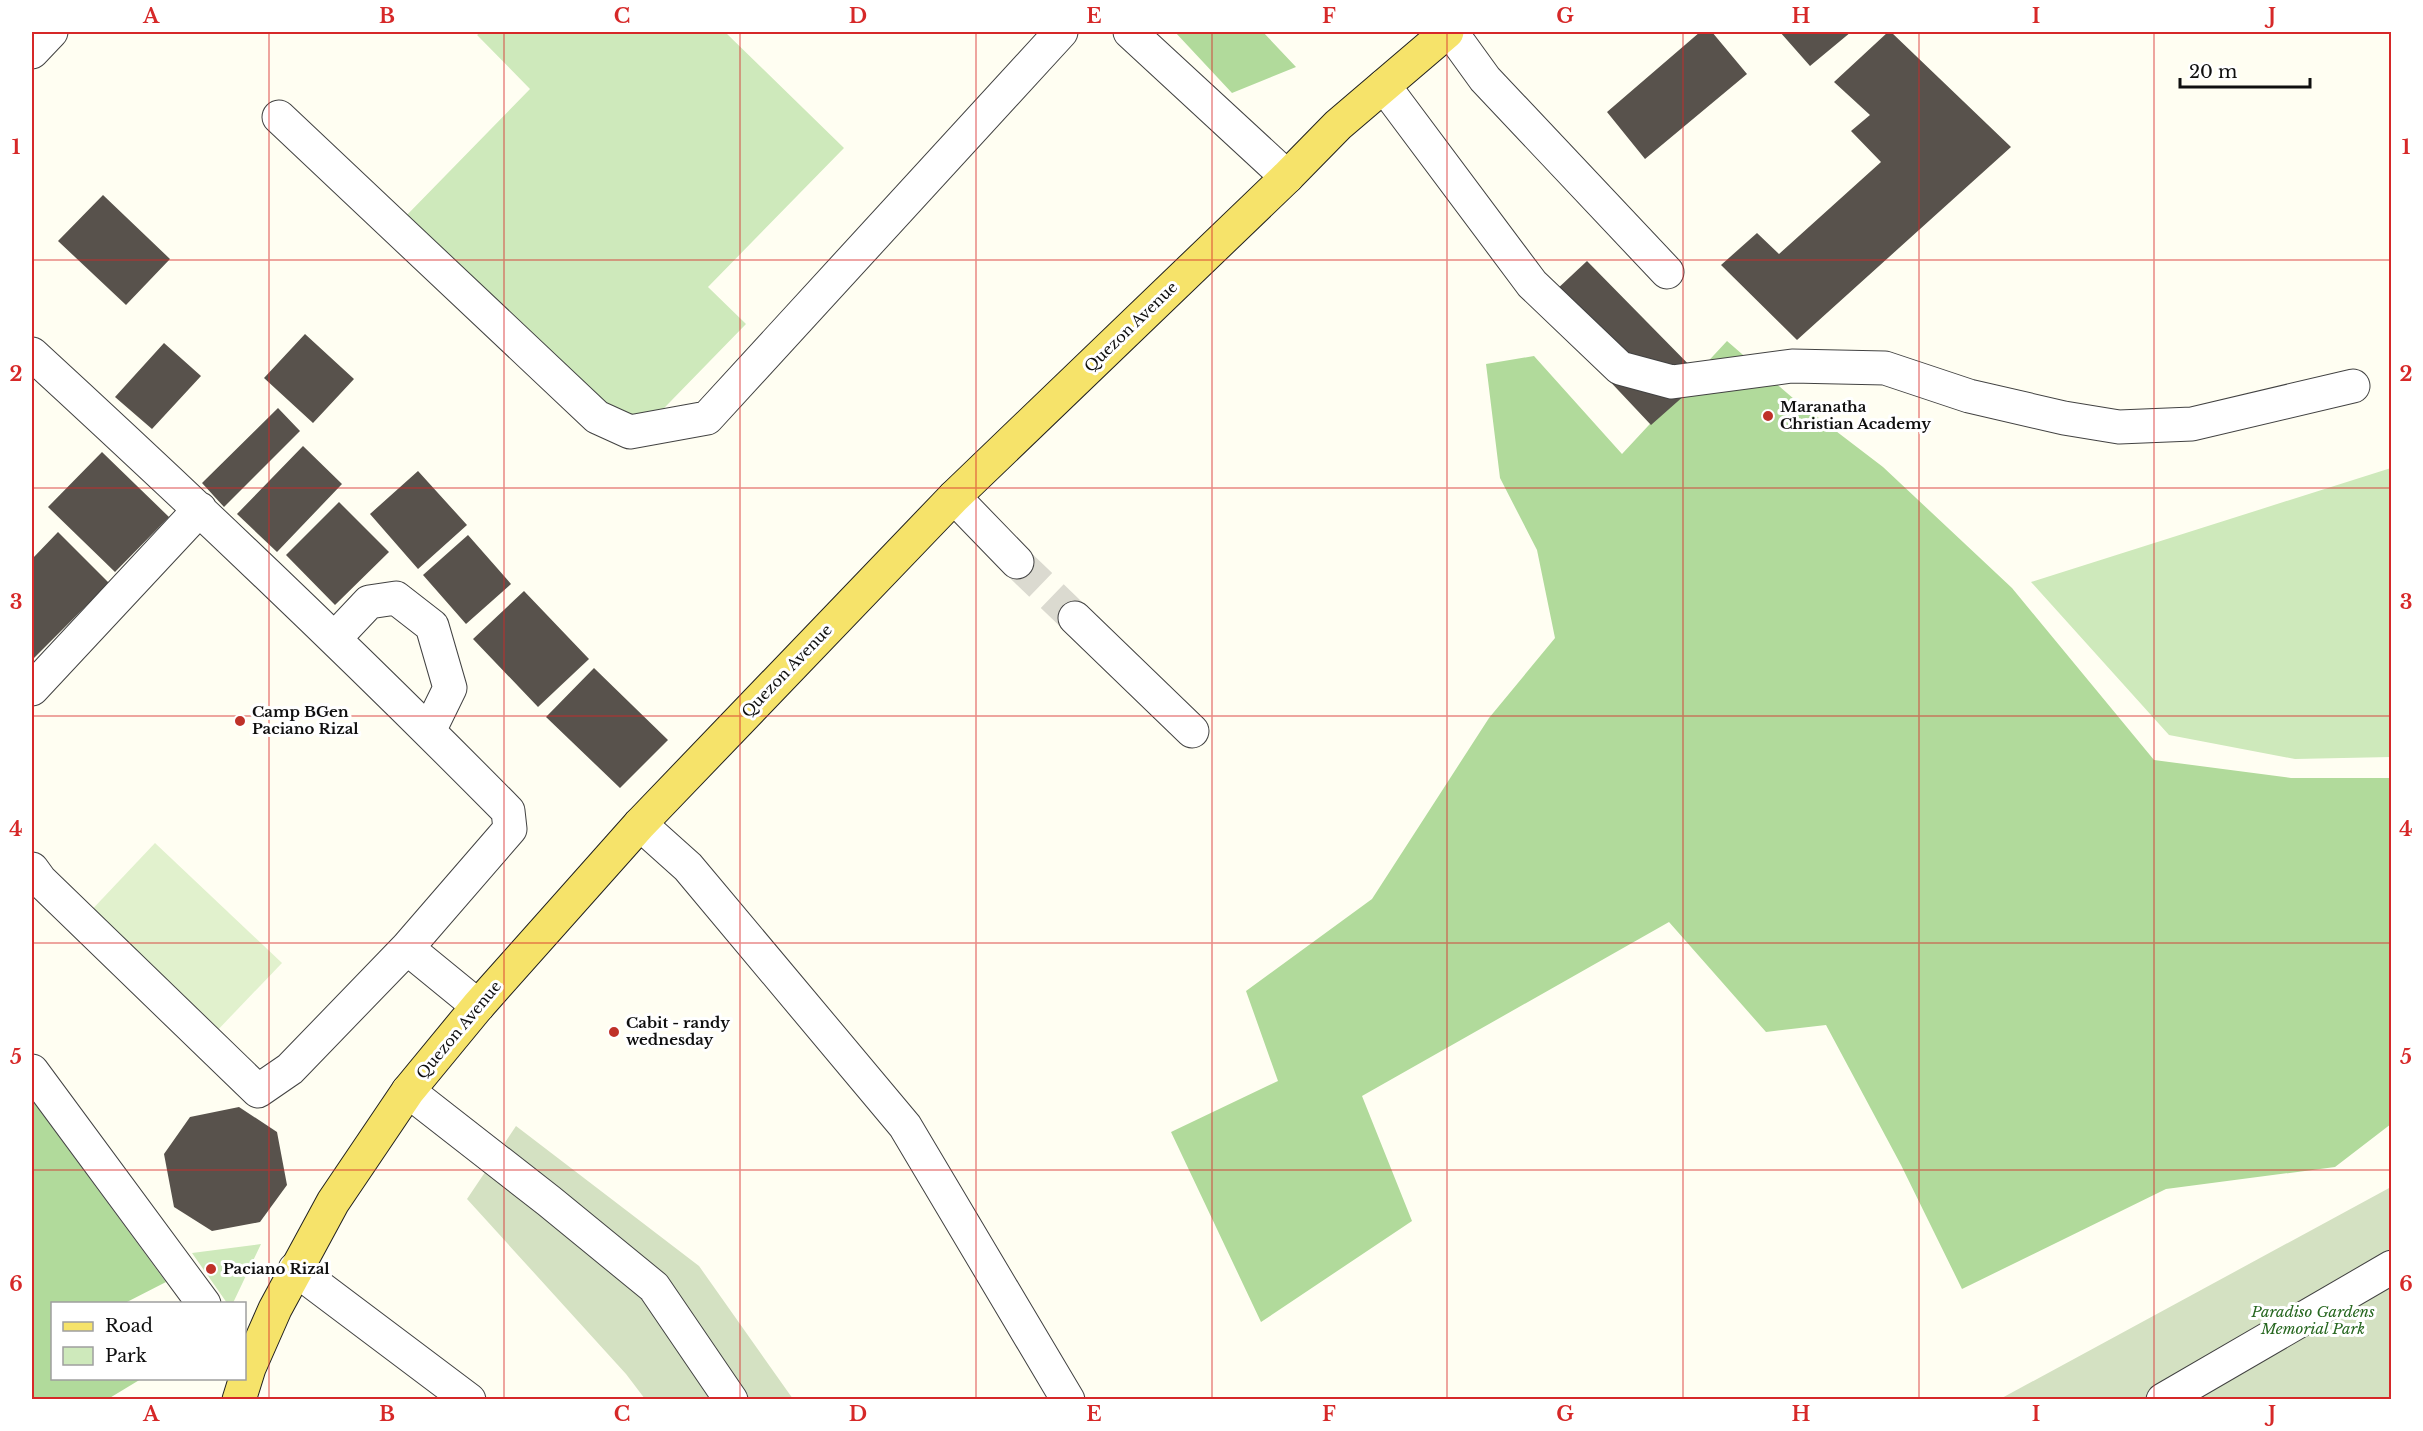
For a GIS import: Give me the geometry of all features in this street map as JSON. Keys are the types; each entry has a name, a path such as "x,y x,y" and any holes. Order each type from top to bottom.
{"main road":[{"name":"Quezon Avenue","path":"247,1364 295,1269 333,1202 408,1091 478,1006 640,825 954,497 1287,177 1338,125 1449,32"},
{"name":"Quezon Avenue","path":"239,1400 243,1380"}],"street":[{"path":"32,52 51,32"},
{"path":"279,117 597,417 630,432 707,418 1061,32"},
{"path":"1130,32 1287,177"},
{"path":"1449,32 1485,80 1667,272"},
{"path":"1384,86 1532,284 1620,368 1672,382 1792,366 1885,368 1969,396 2064,418 2119,427 2192,424 2354,386"},
{"path":"32,354 200,509 429,731 508,811 510,829 407,948 290,1069 258,1091 40,880 32,869"},
{"path":"954,497 1017,562"},
{"path":"32,689 200,509"},
{"path":"335,638 369,602 396,598 432,626 450,688 429,731"},
{"path":"1075,618 1192,731"},
{"path":"640,825 688,867 905,1126 1068,1400"},
{"path":"407,948 478,1006"},
{"path":"32,1071 203,1302"},
{"path":"408,1091 549,1201 654,1287 731,1400"},
{"path":"2163,1400 2391,1267"},
{"path":"295,1269 470,1400"}],"green space":[{"path":"481,32 725,32 844,148 708,287 746,324 632,441 403,219 530,89 477,35"},
{"path":"1175,32 1263,32 1296,67 1232,93"},
{"path":"1727,341 1794,399 1883,467 2012,588 2154,760 2291,778 2391,778 2391,1124 2335,1167 2166,1189 1962,1289 1901,1165 1826,1025 1766,1032 1669,922 1362,1096 1412,1221 1261,1322 1171,1132 1278,1081 1246,991 1372,899 1489,718 1555,638 1537,550 1500,478 1486,364 1534,356 1622,454"},
{"path":"2391,468 2391,757 2295,759 2169,735 2031,582"},
{"path":"155,843 282,963 212,1036 85,917"},
{"path":"32,1100 166,1282 127,1302 51,1302 51,1380 139,1380 108,1399 32,1399"},
{"path":"516,1126 699,1266 793,1399 645,1399 626,1374 467,1199"},
{"name":"Paradiso Gardens Memorial Park","path":"2391,1187 2391,1399 2000,1399"},
{"path":"261,1244 233,1302 226,1302 192,1253"}],"building":[{"path":"1700,32 1712,32 1747,74 1645,159 1607,112"},
{"path":"1780,32 1851,32 1810,66"},
{"path":"1888,32 1891,32 2011,147 1797,340 1721,265 1757,233 1779,254 1881,162 1851,131 1870,115 1834,82"},
{"path":"103,195 170,259 126,305 58,241"},
{"path":"1587,261 1703,379 1651,425 1539,306"},
{"path":"305,334 354,379 313,423 264,378"},
{"path":"164,343 201,376 152,429 115,397"},
{"path":"278,408 300,431 224,507 202,483"},
{"path":"303,446 342,484 277,552 237,514"},
{"path":"102,452 169,517 115,572 48,507"},
{"path":"418,471 467,525 418,569 370,514"},
{"path":"339,502 389,552 335,605 286,555"},
{"path":"58,532 109,583 32,660 32,559"},
{"path":"468,535 511,584 466,624 423,575"},
{"path":"524,591 589,659 538,707 473,639"},
{"path":"594,668 668,740 620,788 546,717"},
{"path":"239,1107 277,1132 287,1185 260,1222 212,1231 174,1207 164,1154 190,1117"}],"tunnel":[{"path":"1017,562 1075,618"}],"place":[{"name":"Maranatha Christian Academy","path":"1768,416"},
{"name":"Camp BGen Paciano Rizal","path":"240,721"},
{"name":"Cabit - randy wednesday","path":"614,1032"},
{"name":"Paciano Rizal","path":"211,1269"}]}
